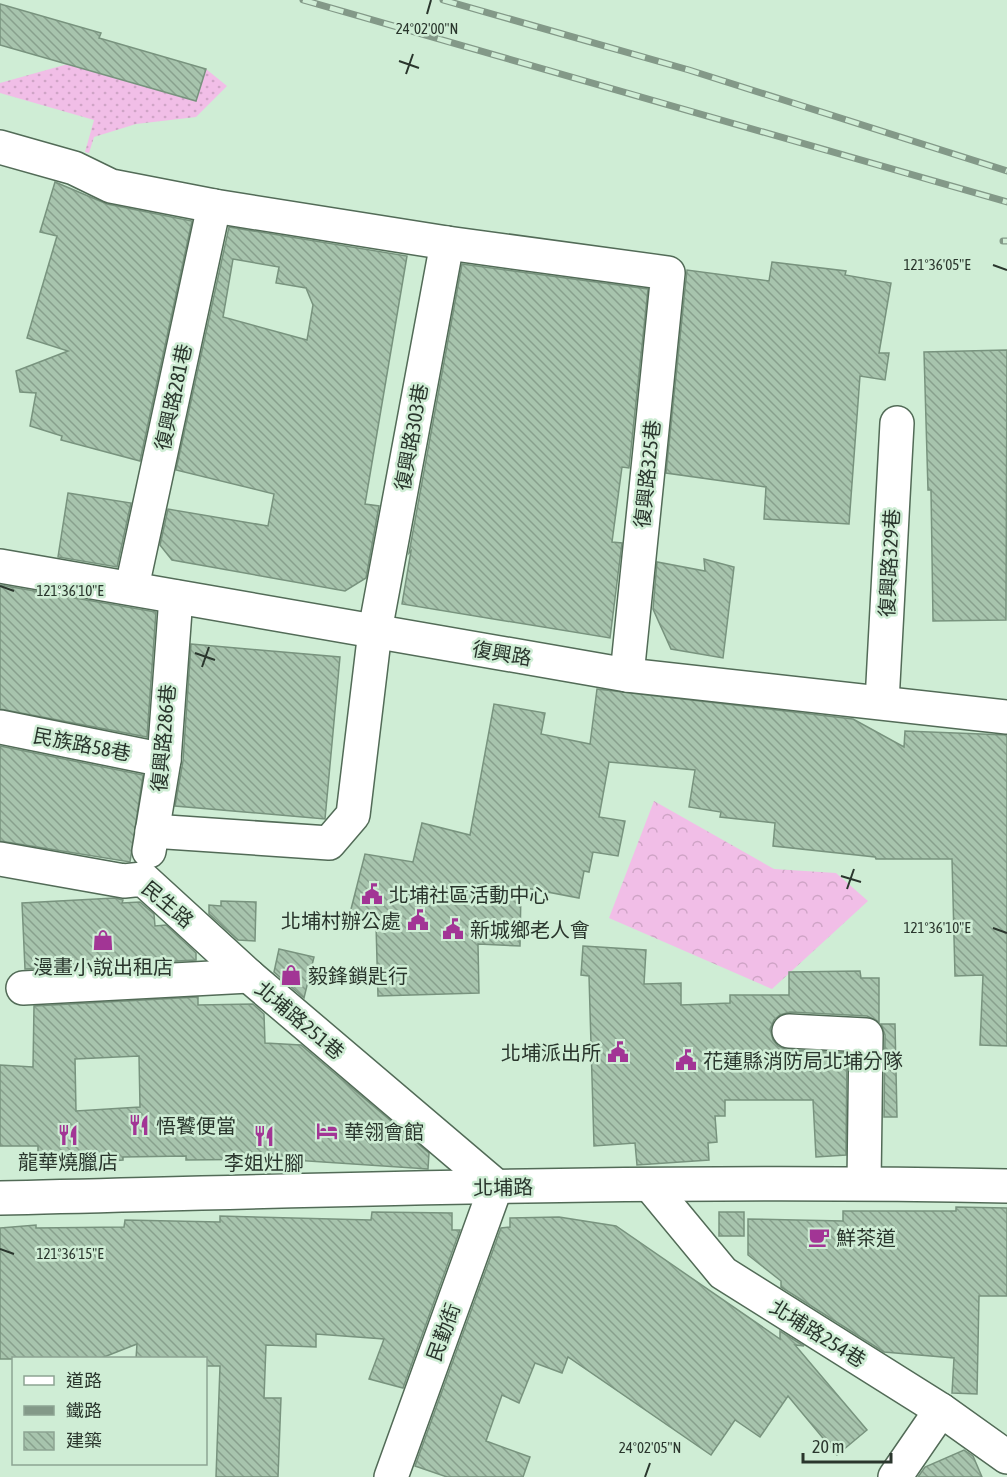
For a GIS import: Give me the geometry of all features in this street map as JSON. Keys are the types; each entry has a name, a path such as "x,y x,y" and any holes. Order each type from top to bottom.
{"street":[{"path":"0,147 74,168 111,186 214,207 447,243"},
{"name":"復興路281巷","path":"132,587 214,207"},
{"name":"復興路325巷","path":"447,243 668,273 627,675"},
{"name":"復興路303巷","path":"152,831 329,843 353,815 375,632 447,243"},
{"name":"復興路329巷","path":"882,702 897,423"},
{"name":"復興路","path":"0,566 132,587 176,597 627,675 1007,717"},
{"name":"復興路286巷","path":"143,879 164,760 176,597"},
{"name":"民族路58巷","path":"0,728 164,760"},
{"name":"民生路","path":"0,859 124,881 143,879 249,976"},
{"name":"北埔路251巷","path":"23,988 249,976 496,1186"},
{"path":"789,1031 866,1035 864,1183"},
{"name":"北埔路","path":"0,1198 496,1186 864,1183 1007,1186"},
{"name":"北埔路254巷","path":"651,1185 723,1273 941,1410 1007,1457"},
{"name":"民勤街","path":"391,1477 496,1186"},
{"path":"895,1477 941,1410"}],"green space":[{"path":"68,64 196,101 206,69 227,86 196,117 136,124 94,137 89,153 85,152 94,120 0,93 0,83"},
{"path":"654,801 774,869 836,873 868,901 772,989 609,918"}],"building":[{"path":"0,4 101,33 99,38 206,69 196,101 0,45"},
{"path":"55,182 107,204 192,221 140,461 61,440 62,436 30,426 36,393 20,392 16,371 68,351 27,338 57,236 40,232"},
{"path":"229,227 407,256 365,504 379,506 366,578 345,591 172,560 160,545 168,509 268,526 274,494 176,470","holes":["233,259 279,267 276,283 306,288 313,305 307,340 223,317"]},
{"path":"772,262 846,271 845,275 891,283 879,353 889,353 885,380 860,376 849,524 764,519 766,487 666,473 687,270 769,281"},
{"path":"462,264 648,289 629,468 622,467 612,542 622,543 610,638 402,604 411,551 409,553"},
{"path":"1007,350 1006,620 933,621 931,490 928,490 924,352"},
{"path":"68,493 131,503 117,567 58,557"},
{"path":"704,559 734,567 723,658 671,649 653,609 657,562 705,571"},
{"path":"0,585 156,612 147,737 0,709"},
{"path":"191,644 340,657 325,819 175,806 183,761"},
{"path":"597,689 853,719 904,747 905,731 1007,735 1007,1046 980,1045 983,975 955,976 952,859 876,859 875,857 773,846 775,823 720,817 721,812 689,807 695,770 609,762 599,817 625,821 618,856 593,852 589,872 584,871 579,898 521,887 520,946 478,944 479,993 378,996 376,925 348,921 365,854 413,862 422,823 470,835 494,704 545,713 541,734 590,744"},
{"path":"0,746 143,775 130,862 0,841"},
{"path":"115,898 123,900 122,903 140,902 154,914 155,926 166,925 196,953 196,960 25,969 22,903"},
{"path":"221,901 256,902 255,941 238,940 209,914 209,905 221,906"},
{"path":"583,946 646,950 644,984 681,983 681,1005 730,1003 730,995 789,995 789,972 860,971 861,978 879,978 879,1022 867,1016 790,1012 774,1020 770,1029 773,1040 778,1046 787,1050 847,1053 846,1155 816,1157 813,1100 725,1100 725,1116 715,1116 717,1142 708,1143 709,1160 637,1165 635,1143 594,1146 589,976 581,975"},
{"name":"毅鋒鎖匙行","path":"279,949 314,957 304,998 274,972"},
{"path":"198,997 198,1005 253,1004 264,1014 265,1043 301,1045 429,1153 428,1169 278,1159 186,1160 186,1156 123,1157 123,1160 81,1163 38,1162 38,1146 0,1146 0,1065 33,1067 34,1006","holes":["139,1056 140,1107 76,1111 75,1059"]},
{"path":"881,1024 895,1024 897,1117 884,1117 885,1035"},
{"path":"956,1207 1007,1208 1007,1296 979,1296 977,1394 952,1393 954,1358 884,1352 781,1287 781,1281 748,1255 748,1219 843,1221 843,1211 956,1211"},
{"path":"372,1212 452,1213 452,1230 460,1230 403,1388 369,1379 384,1339 316,1334 316,1347 266,1345 264,1398 281,1398 278,1477 216,1477 220,1366 207,1366 207,1357 136,1357 137,1344 104,1357 0,1359 0,1228 36,1225 36,1228 124,1227 125,1220 220,1222 220,1216 371,1220"},
{"path":"719,1212 744,1212 744,1236 719,1236"},
{"path":"559,1217 616,1226 780,1339 780,1331 804,1346 795,1345 867,1430 837,1455 788,1396 760,1437 735,1420 711,1455 568,1357 562,1373 535,1363 519,1403 502,1395 486,1441 530,1457 523,1477 447,1477 415,1466 501,1228 510,1227 510,1218"},
{"path":"964,1450 973,1456 982,1477 918,1477 925,1467"}],"railway":[{"path":"303,0 1007,202"},
{"path":"443,0 689,70 1007,171"}],"place":[{"name":"北埔社區活動中心","path":"372,894"},
{"name":"北埔村辦公處","path":"418,920"},
{"name":"新城鄉老人會","path":"453,929"},
{"name":"漫畫小說出租店","path":"103,940"},
{"name":"毅鋒鎖匙行","path":"291,975"},
{"name":"北埔派出所","path":"618,1052"},
{"name":"花蓮縣消防局北埔分隊","path":"686,1060"},
{"name":"悟饕便當","path":"139,1125"},
{"name":"華翎會館","path":"327,1131"},
{"name":"龍華燒臘店","path":"68,1135"},
{"name":"李姐灶腳","path":"264,1136"},
{"name":"鮮茶道","path":"819,1237"}]}
